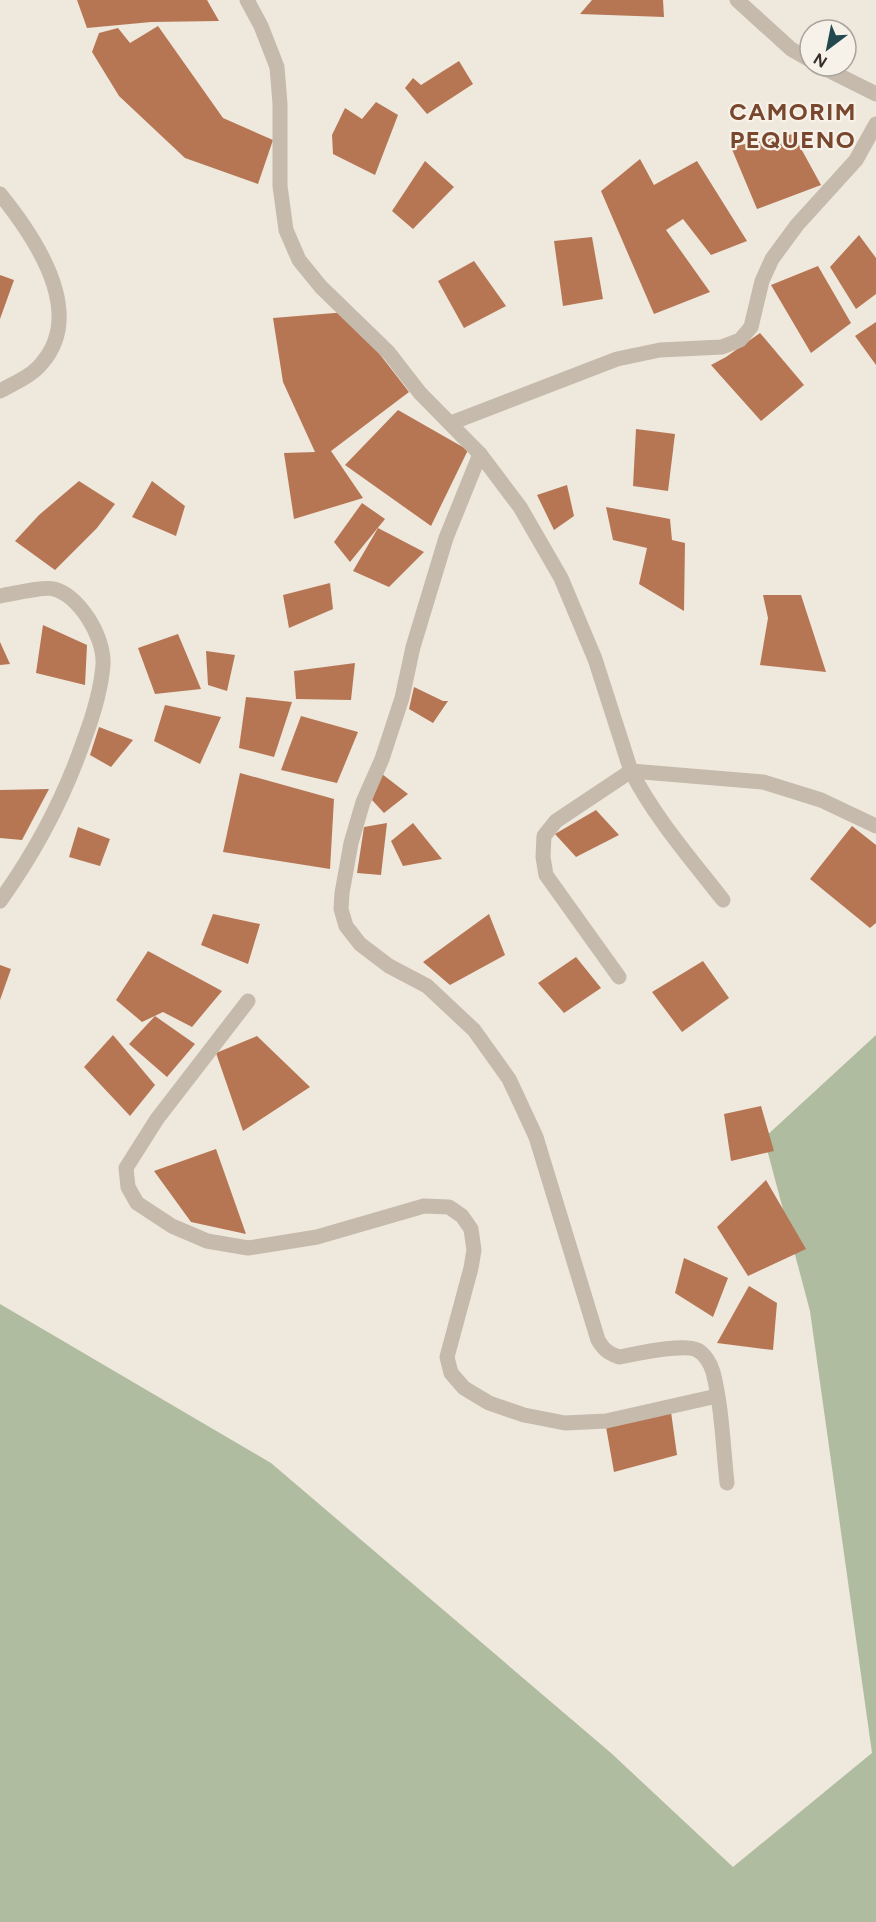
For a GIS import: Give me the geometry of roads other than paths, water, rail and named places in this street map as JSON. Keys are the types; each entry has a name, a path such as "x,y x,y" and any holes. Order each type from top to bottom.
{"street":[{"path":"247,0 261,26 277,67 280,104 280,186 286,230 299,260 321,287 389,353 420,393 480,454 520,507 561,578 595,659 631,771 639,787 678,843 723,900"},
{"path":"737,0 798,52"},
{"path":"844,78 876,94"},
{"path":"451,423 617,359 660,350 722,347 740,340 751,327 762,281 772,259 796,225 856,160 876,124"},
{"path":"0,194 42,253 56,296 60,322 53,347 42,364 0,391"},
{"path":"480,454 443,548 412,646 402,698 382,759 363,802 351,843 341,909 346,926 360,944 389,966 427,986 474,1030 508,1079 536,1137 598,1340 603,1349 619,1357 686,1347 698,1350 707,1359 713,1370 727,1483"},
{"path":"0,596 52,588 65,594 81,607 96,630 103,663 94,712 75,766 49,824 0,901"},
{"path":"620,977 546,874 543,856 544,836 556,821 631,771 763,782 821,800 876,826"},
{"path":"248,1001 157,1119 126,1168 128,1187 137,1203 172,1226 207,1241 248,1248 317,1237 424,1206 449,1207 462,1216 471,1229 474,1250 447,1357 451,1373 464,1388 489,1403 524,1415 565,1423 606,1421 717,1396"}],"district":[{"name":"CAMORIM PEQUENO","path":"793,126"}]}
